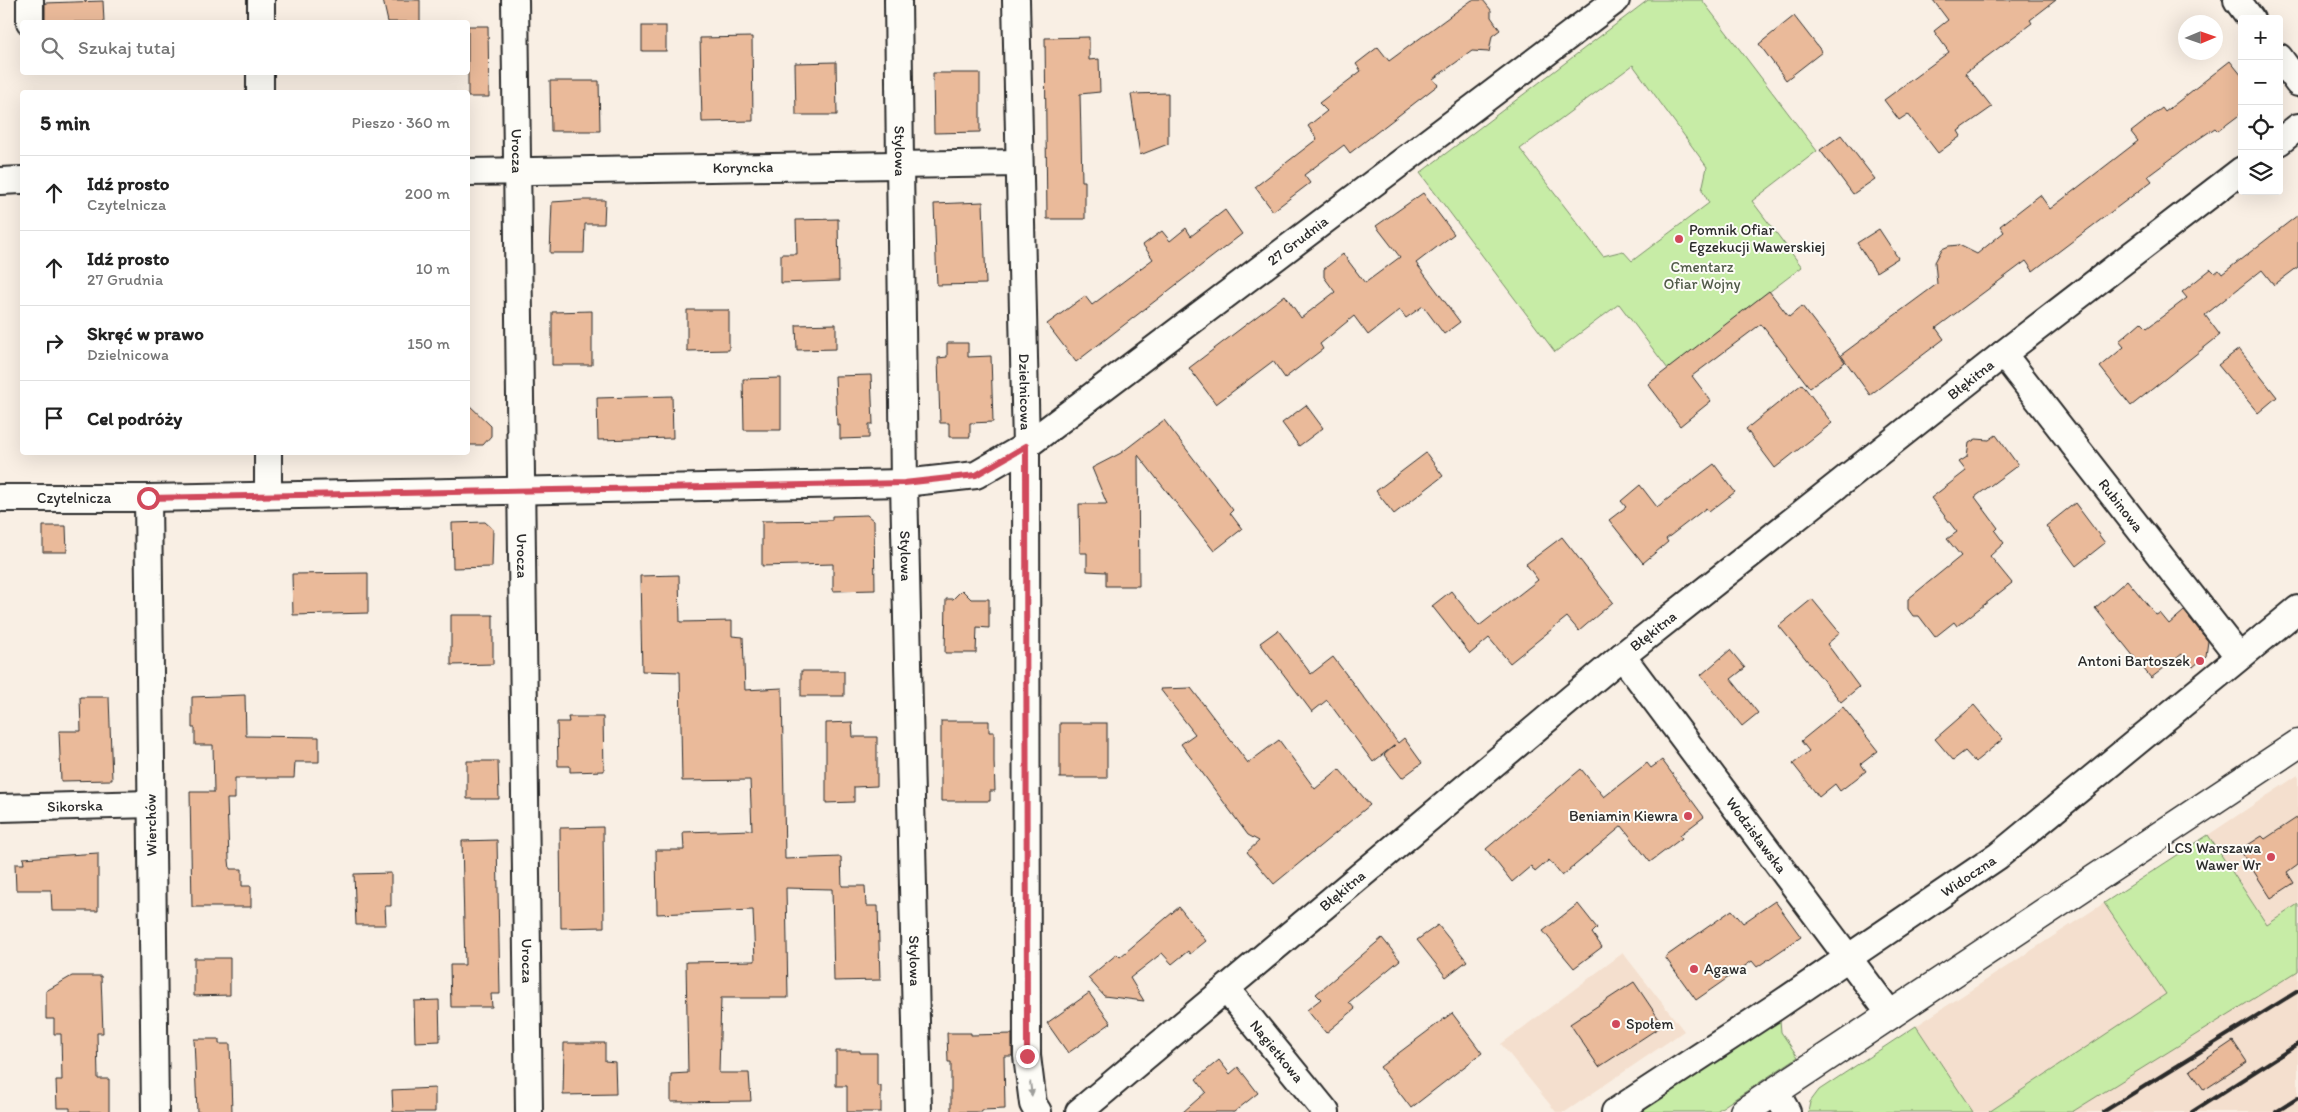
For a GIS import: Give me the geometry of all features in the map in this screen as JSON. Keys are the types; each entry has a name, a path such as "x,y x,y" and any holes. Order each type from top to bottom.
{"main road":[{"path":"1744,1112 1781,1102 1890,1015 2298,744"}],"street":[{"path":"30,0 30,20"},
{"path":"261,0 261,20"},
{"name":"Urocza","path":"515,0 529,1112"},
{"name":"Stylowa","path":"898,0 904,483 918,1112"},
{"name":"Dzielnicowa","path":"1016,0 1026,446 1027,1056 1033,1104 1038,1112"},
{"name":"27 Grudnia","path":"976,475 1026,446 1616,0"},
{"path":"2237,0 2248,15"},
{"path":"2281,60 2298,83"},
{"path":"260,75 260,90"},
{"path":"2283,139 2298,127"},
{"name":"Koryncka","path":"470,172 1019,163"},
{"name":"Błękitna","path":"1079,1112 1227,990 1622,656 2003,354 2238,173"},
{"path":"0,181 20,180"},
{"name":"Rubinowa","path":"2003,354 2239,658"},
{"path":"268,455 268,494"},
{"name":"Czytelnicza","path":"0,498 148,498 268,494 904,483 976,475"},
{"name":"Wierchów","path":"148,498 155,1112"},
{"name":"Widoczna","path":"1615,1112 1774,1008 1998,856 2298,609"},
{"name":"Wodzisławska","path":"1622,656 1848,956 1890,1015"},
{"name":"Sikorska","path":"0,808 151,804"},
{"name":"Nagietkowa","path":"1227,990 1326,1112"}],"shaded area":[{"path":"2298,775 2298,1112 2072,1112 2168,1051 2267,925 2208,835"},
{"path":"2104,903 2167,994 1989,1112 1973,1112 1916,1026"},
{"path":"1623,953 1684,1031 1565,1112 1556,1112 1501,1044"}],"green space":[{"name":"Cmentarz Ofiar Wojny","path":"1648,0 1702,0 1817,151 1752,201 1802,267 1668,369 1619,304 1555,352 1420,173","holes":["1633,65 1707,167 1702,190 1709,203 1632,261 1623,251 1603,256 1520,149"]},
{"path":"2208,835 2267,925 2298,904 2298,971 2072,1112 1989,1112 2166,994 2104,903"},
{"path":"1780,1020 1781,1032 1798,1057 1715,1112 1641,1112"},
{"path":"1916,1026 1973,1112 1808,1112 1810,1102 1819,1090"}],"building":[{"path":"383,0 420,0 420,20 388,20"},
{"path":"1472,0 1483,0 1491,10 1491,17 1500,30 1492,36 1489,52 1472,51 1433,79 1438,85 1350,153 1344,145 1304,175 1310,183 1273,211 1255,187 1317,139 1308,126 1327,111 1319,103 1361,71 1356,64 1378,47 1389,61"},
{"path":"1933,0 2056,0 2030,20 2032,23 1965,73 1992,107 1958,131 1961,136 1938,153 1908,114 1899,120 1884,100 1949,52 1934,31 1948,20"},
{"path":"103,1 104,20 45,20 45,3"},
{"path":"1794,16 1822,52 1786,80 1759,44"},
{"path":"470,26 488,26 489,97 470,97 470,90 468,90 468,75 470,75"},
{"path":"642,26 666,26 666,51 642,51"},
{"path":"752,37 753,121 702,122 700,38"},
{"path":"1089,37 1089,60 1099,59 1100,92 1080,94 1082,181 1085,181 1085,219 1047,219 1045,38"},
{"path":"2230,61 2238,71 2238,116 2218,131 2215,128 2191,144 2148,176 2152,181 2033,271 2026,261 1936,328 1944,339 1870,395 1841,355 1937,284 1935,262 1942,249 1959,245 1977,254 2004,232 2000,226 2040,195 2050,209 2138,141 2131,132 2162,108 2165,112"},
{"path":"836,62 837,115 796,115 795,63"},
{"path":"933,73 980,73 980,132 934,133"},
{"path":"550,81 599,81 600,131 551,131"},
{"path":"1168,93 1168,144 1140,155 1131,94"},
{"path":"1841,135 1875,179 1853,194 1820,150"},
{"path":"1423,193 1454,234 1416,263 1460,322 1444,334 1423,306 1406,318 1400,310 1368,335 1354,316 1320,344 1323,349 1285,378 1273,361 1216,404 1189,368 1285,295 1301,318 1335,292 1324,277 1324,269 1343,254 1365,283 1400,257 1376,226"},
{"path":"605,200 604,224 585,224 584,253 550,253 552,202"},
{"path":"983,202 986,284 937,285 934,204"},
{"path":"1225,210 1242,234 1076,362 1047,324 1085,296 1092,305 1153,259 1143,245 1162,231 1170,241 1186,228 1191,236"},
{"path":"2298,215 2298,267 2274,285 2262,270 2205,315 2220,335 2131,406 2100,367 2124,347 2119,341 2141,322 2147,328 2187,298 2182,292 2211,269 2215,273 2219,270 2222,274"},
{"path":"838,219 839,281 781,283 781,254 797,254 796,220"},
{"path":"1879,229 1898,258 1876,272 1857,243"},
{"path":"1769,291 1789,317 1802,306 1845,362 1810,388 1761,324 1692,376 1711,401 1680,426 1648,384"},
{"path":"687,310 729,310 729,350 687,351"},
{"path":"592,311 592,365 552,365 552,312"},
{"path":"836,324 836,349 797,350 796,325"},
{"path":"947,343 968,343 968,357 991,356 993,422 970,423 970,437 949,437 949,423 940,423 938,358 947,357"},
{"path":"2239,349 2277,397 2258,413 2218,365"},
{"path":"871,375 873,424 869,424 869,438 840,439 840,425 837,425 835,376"},
{"path":"781,378 781,430 744,430 743,379"},
{"path":"1802,384 1832,423 1775,468 1746,429"},
{"path":"672,396 673,438 598,440 597,398"},
{"path":"1306,405 1323,428 1299,446 1282,423"},
{"path":"470,406 491,426 491,436 483,445 470,445"},
{"path":"1164,420 1233,510 1230,513 1242,529 1214,551 1138,455 1139,586 1106,586 1106,572 1087,571 1087,553 1080,553 1079,504 1107,504 1092,468 1121,453"},
{"path":"1996,435 2018,465 1975,497 1998,528 1995,531 2004,543 1990,556 2012,583 1957,626 1954,622 1935,637 1919,616 1913,616 1908,609 1908,599 1961,556 1947,539 1957,532 1931,498 1966,471 1959,462 1967,457 1969,443 1976,439 1989,440"},
{"path":"1426,453 1443,476 1394,514 1376,491"},
{"path":"1714,464 1735,492 1709,512 1706,508 1666,539 1668,542 1643,563 1609,520 1626,507 1621,501 1640,485 1657,507"},
{"path":"2075,503 2105,543 2076,566 2046,526"},
{"path":"867,515 874,521 875,590 833,591 833,564 762,566 762,521 832,520 832,516"},
{"path":"485,522 493,529 492,567 453,568 452,523"},
{"path":"43,526 66,526 67,552 43,552"},
{"path":"1562,537 1613,602 1579,631 1567,617 1510,663 1489,638 1470,654 1432,606 1451,591 1479,626 1538,580 1526,564"},
{"path":"368,573 368,613 293,615 292,574"},
{"path":"679,575 680,622 732,621 732,636 743,637 745,690 782,688 785,859 841,857 842,886 865,886 866,906 878,906 880,980 834,981 832,889 786,888 788,998 721,998 719,1073 749,1073 751,1101 671,1102 671,1074 688,1073 686,962 755,961 753,910 657,914 656,850 684,850 683,832 752,830 750,780 682,781 680,672 642,671 640,576"},
{"path":"2127,580 2156,615 2160,613 2169,624 2184,611 2208,641 2206,656 2193,667 2182,654 2151,678 2095,608"},
{"path":"962,590 971,599 989,599 989,628 977,627 976,653 945,653 946,599 953,599"},
{"path":"1812,599 1840,633 1827,644 1859,687 1841,702 1779,626"},
{"path":"451,615 493,615 493,664 451,665"},
{"path":"1278,630 1311,674 1333,657 1398,743 1404,738 1422,763 1402,778 1384,755 1395,745 1373,762 1327,700 1312,712 1260,643"},
{"path":"1730,650 1745,668 1731,679 1758,713 1742,726 1701,675"},
{"path":"801,671 844,671 844,696 801,696"},
{"path":"1191,688 1248,763 1279,740 1315,789 1339,769 1370,805 1274,884 1247,852 1259,841 1248,835 1181,744 1195,734 1160,689"},
{"path":"245,695 246,736 319,737 319,762 295,762 294,778 235,778 235,799 227,799 230,869 242,869 242,886 251,886 251,907 192,907 190,792 214,792 213,745 195,745 195,728 192,728 192,697"},
{"path":"80,697 109,697 112,780 61,781 59,731 81,731"},
{"path":"1974,705 2003,739 1975,762 1965,751 1953,760 1935,739"},
{"path":"1843,707 1878,751 1861,764 1866,771 1840,791 1835,784 1819,797 1793,764 1809,751 1801,741"},
{"path":"568,717 603,717 604,771 570,772 570,766 558,766 557,722 569,722"},
{"path":"941,721 989,721 989,732 994,732 995,791 990,791 990,801 941,801"},
{"path":"852,722 853,737 877,737 877,786 854,787 854,802 826,803 826,723"},
{"path":"1060,723 1107,723 1107,778 1060,778"},
{"path":"1662,760 1704,817 1680,835 1682,838 1650,862 1622,826 1562,876 1549,860 1535,872 1531,866 1512,882 1486,849 1581,769 1604,797 1647,763 1651,768"},
{"path":"467,761 498,761 499,799 467,799"},
{"name":"LCS Warszawa Wawer Wr","path":"2298,817 2298,864 2287,872 2294,883 2271,898 2240,850 2262,836 2265,839"},
{"path":"603,827 604,927 561,928 560,828"},
{"path":"497,840 500,994 491,994 492,1007 451,1007 450,965 465,965 462,841"},
{"path":"98,853 98,911 52,911 51,890 16,890 15,864 24,864 23,858"},
{"path":"391,873 391,906 385,906 386,925 356,925 354,874"},
{"path":"1775,901 1801,937 1757,967 1752,961 1696,1000 1665,957 1732,910 1743,923"},
{"path":"1578,904 1597,928 1592,933 1602,947 1574,968 1543,931"},
{"path":"1179,907 1206,941 1190,954 1188,951 1172,964 1162,953 1130,978 1144,1001 1104,996 1088,978 1117,954 1120,957"},
{"path":"1438,925 1467,961 1446,977 1417,940"},
{"path":"1382,938 1400,960 1349,1002 1355,1009 1326,1033 1307,1010 1321,999 1316,994"},
{"path":"194,958 230,958 230,995 194,996"},
{"path":"72,976 101,976 103,1033 97,1033 98,1079 109,1079 109,1112 70,1112 70,1108 57,1108 56,1080 62,1080 61,1034 54,1034 54,1019 46,1019 46,991"},
{"name":"Społem","path":"1634,982 1663,1025 1599,1067 1570,1024"},
{"path":"1089,993 1111,1023 1068,1053 1047,1023"},
{"path":"439,1000 440,1041 415,1042 414,1001"},
{"path":"1452,1013 1482,1053 1411,1108 1380,1067"},
{"path":"947,1033 971,1033 971,1035 1012,1034 1012,1056 1004,1056 1005,1109 982,1110 982,1112 951,1112 951,1062 948,1062"},
{"path":"194,1039 219,1039 219,1044 230,1044 232,1112 197,1112"},
{"path":"2233,1041 2247,1062 2204,1090 2190,1070"},
{"path":"564,1043 605,1043 605,1061 615,1062 616,1094 563,1095"},
{"path":"836,1051 877,1053 877,1086 881,1086 881,1112 847,1112 847,1086 836,1086"},
{"path":"1219,1060 1230,1074 1238,1067 1258,1093 1234,1112 1183,1112 1206,1092 1196,1079"},
{"path":"435,1088 435,1112 393,1112 392,1090"}],"railway":[{"path":"2103,1112 2298,991"},
{"path":"2192,1112 2298,1044"},
{"path":"2276,1112 2298,1098"}],"place":[{"name":"Pomnik Ofiar Egzekucji Wawerskiej","path":"1679,239"},
{"name":"Antoni Bartoszek","path":"2200,661"},
{"name":"Beniamin Kiewra","path":"1688,816"},
{"name":"LCS Warszawa Wawer Wr","path":"2271,857"},
{"name":"Agawa","path":"1694,969"},
{"name":"Społem","path":"1616,1024"}],"route":[{"path":"148,498 268,494 904,483 976,475 1026,446 1027,1056"}]}
